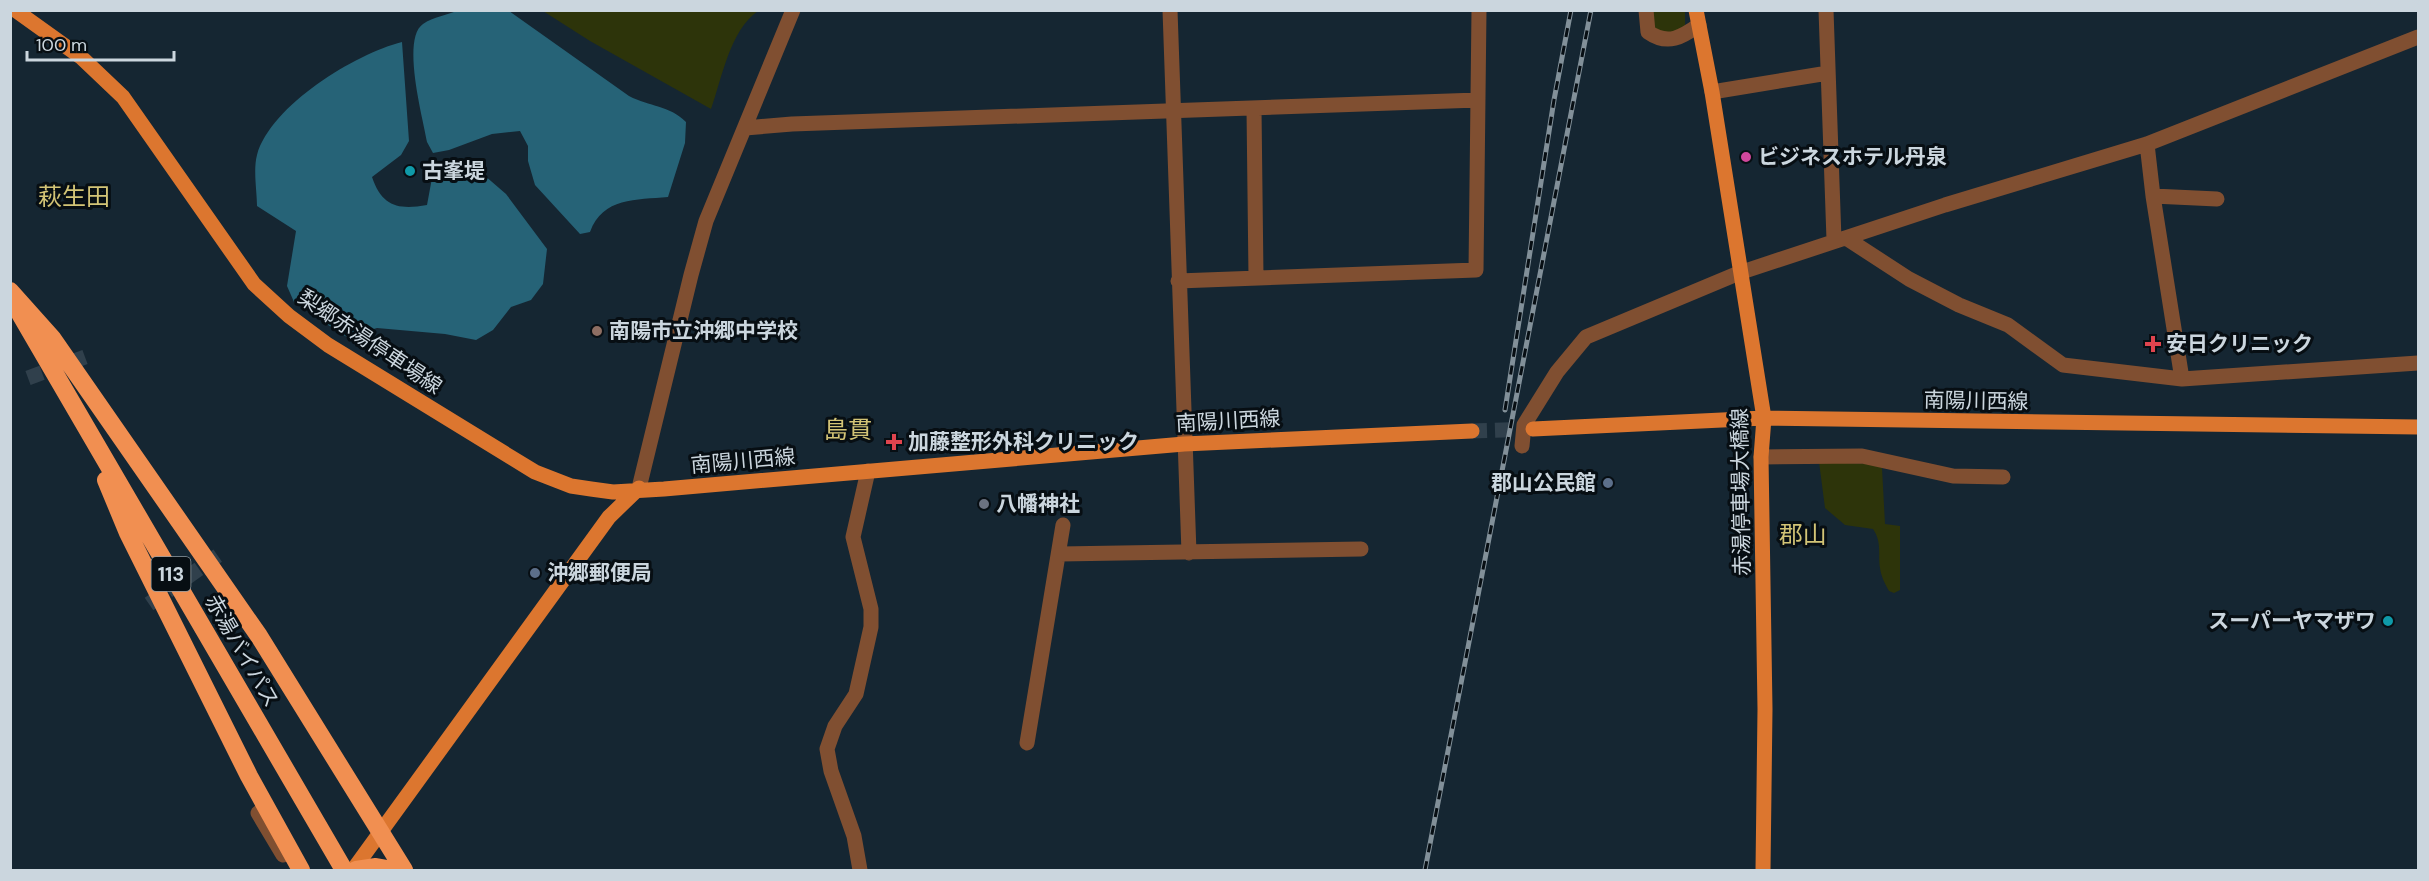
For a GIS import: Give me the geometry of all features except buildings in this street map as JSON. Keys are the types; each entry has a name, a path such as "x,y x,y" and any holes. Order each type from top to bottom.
{"highway":[{"path":"10,291 52,338 259,636 404,870"},
{"name":"赤湯バイパス","path":"10,298 344,870"},
{"path":"78,414 128,533 296,867 313,870"},
{"path":"355,870 376,867 393,870"}],"main road":[{"name":"梨郷赤湯停車場線","path":"15,10 82,58 123,97 254,284 289,316 328,345 535,472 571,486 613,492 639,488"},
{"name":"赤湯停車場大橋線","path":"1697,18 1712,92 1739,273 1764,418 1761,457 1765,709 1763,870"},
{"name":"南陽川西線","path":"1533,429 1764,418 2418,427"},
{"name":"南陽川西線","path":"639,488 698,487 1184,444 1472,431"},
{"path":"355,870 609,517 639,488"}],"street":[{"path":"639,488 706,221 793,10"},
{"path":"1170,10 1189,553"},
{"path":"1178,281 1476,270 1479,10"},
{"path":"1646,10 1648,32 1664,40 1678,39 1697,18"},
{"path":"1826,10 1828,73 1840,239"},
{"path":"1522,446 1524,425 1557,372 1586,337 1739,273 1840,239 2147,144 2418,37"},
{"path":"1712,92 1828,73"},
{"path":"745,128 792,124 1479,100"},
{"path":"1254,109 1256,277"},
{"path":"2147,144 2182,379"},
{"path":"2153,196 2217,199"},
{"path":"1840,239 1959,305 2008,325 2063,364 2182,379 2418,363"},
{"path":"1761,457 1862,456 1953,476 2003,477"},
{"path":"860,870 854,836 831,771 827,749 835,726 856,694 871,627 871,609 853,537 868,471"},
{"path":"1027,743 1064,525"},
{"path":"1060,555 1361,549"},
{"path":"258,813 296,867"}],"green space":[{"path":"543,11 758,11 748,19 734,42 711,109 590,41"},
{"path":"1652,11 1685,11 1685,25 1675,32 1659,32 1653,27"},
{"path":"1819,462 1874,464 1882,468 1885,524 1900,526 1900,590 1894,593 1889,591 1883,580 1879,543 1873,529 1845,525 1825,508"}],"water":[{"path":"459,10 509,11 629,96 680,116 686,122 685,143 668,197 633,200 612,206 603,212 590,232 580,234 535,185 528,161 528,146 520,131 492,134 449,150 433,153 427,142 418,98 414,45 417,32 423,24"},
{"path":"402,42 409,141 401,155 372,177 381,195 386,200 400,206 427,205 432,178 447,168 477,169 506,194 547,249 543,284 531,300 511,307 493,330 476,340 445,334 377,328 347,337 340,333 294,302 287,286 296,231 257,206 255,174 257,155 265,136 279,118 317,84 339,70 383,48"}],"tunnel":[{"path":"28,378 85,357"},
{"path":"1472,431 1533,429"},
{"path":"149,604 220,554"}],"railway":[{"path":"1505,410 1554,100 1571,10"},
{"path":"1425,870 1591,10"}],"place":[{"name":"ビジネスホテル丹泉","path":"1746,157"},
{"name":"古峯堤","path":"410,171"},
{"name":"南陽市立沖郷中学校","path":"597,331"},
{"name":"安日クリニック","path":"2153,344"},
{"name":"加藤整形外科クリニック","path":"894,442"},
{"name":"郡山公民館","path":"1608,483"},
{"name":"八幡神社","path":"984,504"},
{"name":"沖郷郵便局","path":"535,573"},
{"name":"スーパーヤマザワ","path":"2388,621"}],"district":[{"name":"萩生田","path":"74,197"},
{"name":"島貫","path":"848,430"},
{"name":"郡山","path":"1803,535"}]}
